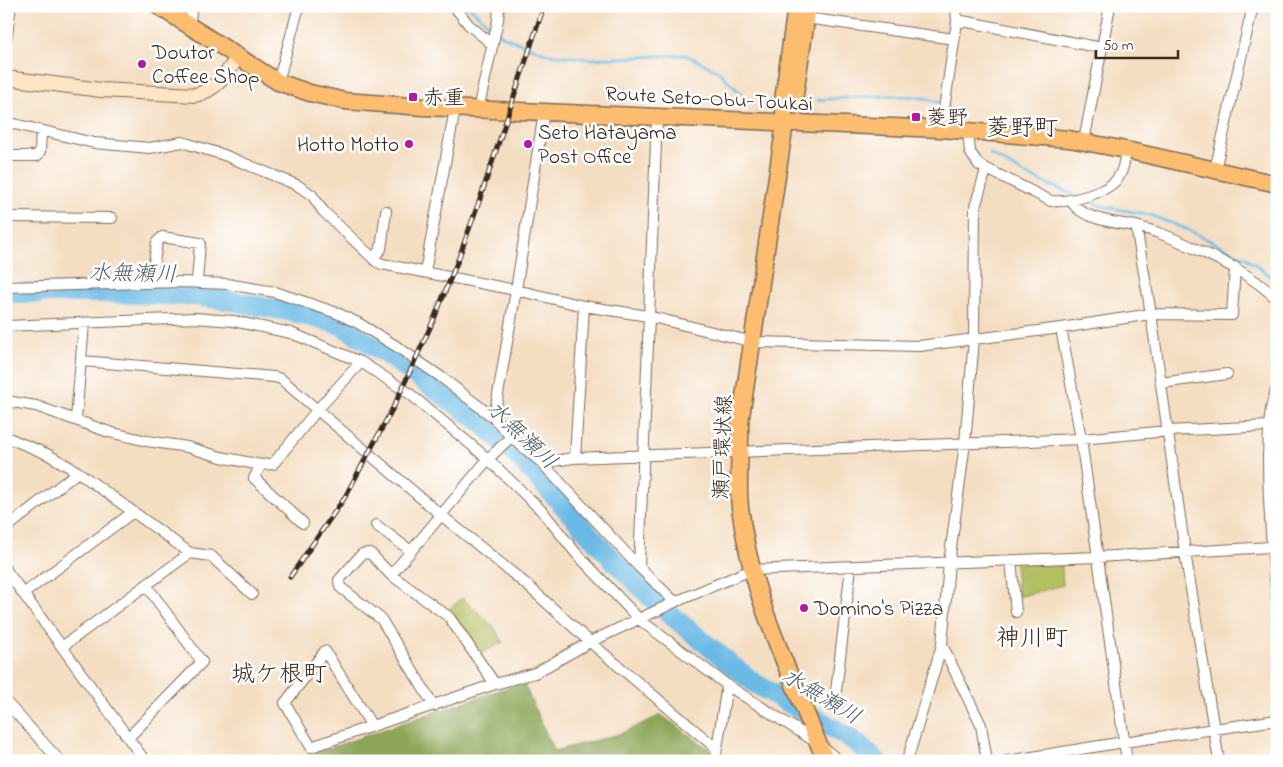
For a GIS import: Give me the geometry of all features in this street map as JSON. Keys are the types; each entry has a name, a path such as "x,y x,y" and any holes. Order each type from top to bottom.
{"main road":[{"name":"Route Seto-Obu-Toukai","path":"158,6 278,82 310,93 345,101 389,106 785,123 942,125 968,131 1084,141 1277,184"},
{"name":"瀬戸環状線","path":"803,10 793,107 785,123 740,423 738,473 740,505 751,570 769,625 826,761"}],"street":[{"path":"6,41 10,6"},
{"path":"189,26 192,6"},
{"path":"278,82 299,6"},
{"path":"454,6 469,25 493,45"},
{"path":"478,110 500,6"},
{"path":"942,125 957,20 956,6"},
{"path":"1084,141 1110,6"},
{"path":"1215,170 1253,6"},
{"path":"803,10 954,39"},
{"path":"957,20 1102,48"},
{"path":"6,78 102,90 195,95 204,93 218,84 238,57"},
{"path":"425,272 455,109"},
{"path":"494,418 544,112"},
{"path":"639,566 657,117"},
{"path":"6,122 94,143 150,148 182,142 224,155 297,185 312,195 327,215 373,258 382,264 516,290 584,306 648,316 753,342 919,346 1061,328 1151,314 1232,315 1235,267"},
{"path":"6,156 37,156 40,151 40,131"},
{"path":"968,131 970,152 979,165 1051,200 1061,202 1104,190 1113,185 1120,176 1126,150"},
{"path":"908,761 942,645 949,563 965,443 974,339 975,207 986,170"},
{"path":"1071,200 1080,211 1110,221 1158,231 1235,267 1268,291 1277,300"},
{"path":"373,258 380,249 386,211"},
{"path":"6,217 112,218"},
{"path":"1136,226 1151,314 1185,552 1219,761"},
{"path":"151,283 157,242 162,237 200,243 198,282"},
{"path":"6,287 198,282 227,284 275,292 337,313 358,323 396,346 441,377 494,418 511,437 542,463 675,602"},
{"path":"575,458 584,306"},
{"path":"6,326 195,318 233,321 291,333 361,362 410,394 488,459 543,512 575,552 640,620 727,685 816,737 839,761"},
{"path":"76,419 84,323"},
{"path":"1061,328 1081,439 1127,761"},
{"path":"82,361 281,379 441,515 527,585 590,642 716,749"},
{"path":"6,401 36,406 109,432 147,441 187,447 221,457 261,465 273,464 318,409 361,362"},
{"path":"1161,383 1227,374"},
{"path":"1277,388 1272,400 1269,426 1268,494 1277,600"},
{"path":"542,463 575,458 1081,439 1269,426"},
{"path":"6,436 47,454 78,472 190,553 211,556 252,594"},
{"path":"391,575 488,459 511,437"},
{"path":"261,465 254,478 303,523"},
{"path":"6,528 78,472"},
{"path":"23,594 133,512"},
{"path":"376,525 410,551"},
{"path":"372,726 325,651 285,703 312,747 495,684 534,673 590,642 675,602 751,570 1097,557 1272,547"},
{"path":"63,646 190,553"},
{"path":"434,706 381,619 340,587 339,580 362,554 370,553 391,575 449,618 495,684"},
{"path":"1012,560 1016,612"},
{"path":"835,699 852,567"},
{"path":"6,570 145,761"},
{"path":"128,738 202,662 146,585"},
{"path":"942,645 981,725 988,761"},
{"path":"715,761 727,685"},
{"path":"6,702 60,761"},
{"path":"1007,761 1277,720"}],"green space":[{"path":"1061,561 1063,585 1018,597 1015,564"},
{"path":"462,598 494,627 503,642 479,655 449,609"},
{"path":"523,682 554,751 620,734 661,715 710,750 709,761 292,761"}],"waterway":[{"path":"468,6 494,29"},
{"path":"499,33 504,37 548,54 590,59 686,55 718,71 741,94"},
{"path":"818,100 900,96 917,97 941,104"},
{"path":"946,108 961,119"},
{"path":"990,154 1028,176 1077,196"},
{"path":"1085,199 1101,206 1150,215 1186,229 1246,258 1277,281"},
{"name":"水無瀬川","path":"6,293 107,293 195,296 292,312 341,325 393,359 484,425 519,458 612,559 661,607 734,667 756,684 853,740 877,761"}],"railway":[{"path":"290,577 345,497 395,404 434,319 480,199 544,6"}],"place":[{"name":"Doutor Coffee Shop","path":"142,64"},
{"name":"赤重","path":"413,97"},
{"name":"菱野","path":"916,117"},
{"name":"Hotto Motto","path":"409,144"},
{"name":"Seto Hatayama Post Office","path":"528,144"},
{"name":"Domino's Pizza","path":"804,608"}],"district":[{"name":"菱野町","path":"1022,127"},
{"name":"神川町","path":"1032,637"},
{"name":"城ケ根町","path":"279,673"}]}
